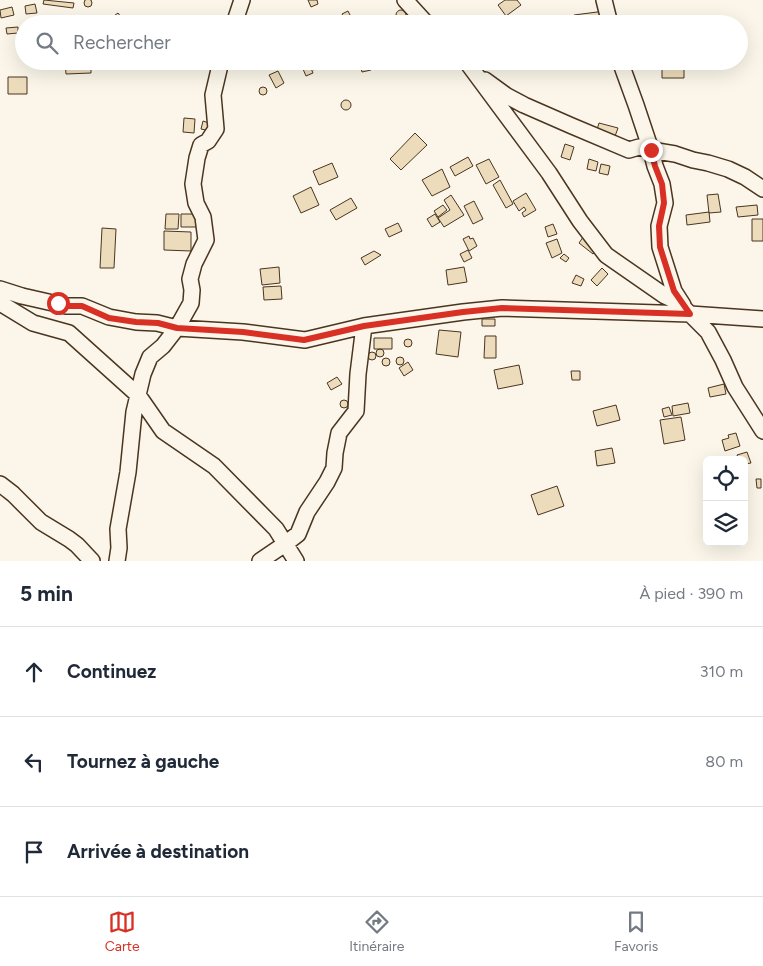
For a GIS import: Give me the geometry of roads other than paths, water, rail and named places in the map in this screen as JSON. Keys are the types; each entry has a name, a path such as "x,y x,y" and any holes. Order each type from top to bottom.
{"street":[{"path":"237,15 242,0"},
{"path":"405,0 419,15"},
{"path":"604,0 608,15"},
{"path":"117,561 119,548 118,529 128,472 134,412 143,374 150,357 163,346 177,328 191,302 192,290 190,279 194,264 206,240 203,217 196,203 193,184 194,171 201,145 208,141 216,129 213,95 219,70"},
{"path":"473,70 549,173 580,221 606,255 665,296 678,302 708,332 735,387 763,431"},
{"path":"623,70 662,184 664,203 659,226 660,247 674,291 690,314"},
{"path":"477,75 507,96 524,105 629,150 639,147 708,163 745,177 763,189"},
{"path":"0,289 66,306 82,306 109,318 158,323 177,328 243,332 304,340 364,326 502,308 690,314 763,319"},
{"path":"0,303 34,323 69,333 138,395 163,431 214,466 276,529 296,561"},
{"path":"260,561 298,534 307,512 334,468 339,433 356,411 364,326"},
{"path":"0,484 13,494 41,522 77,545 92,561"}]}
